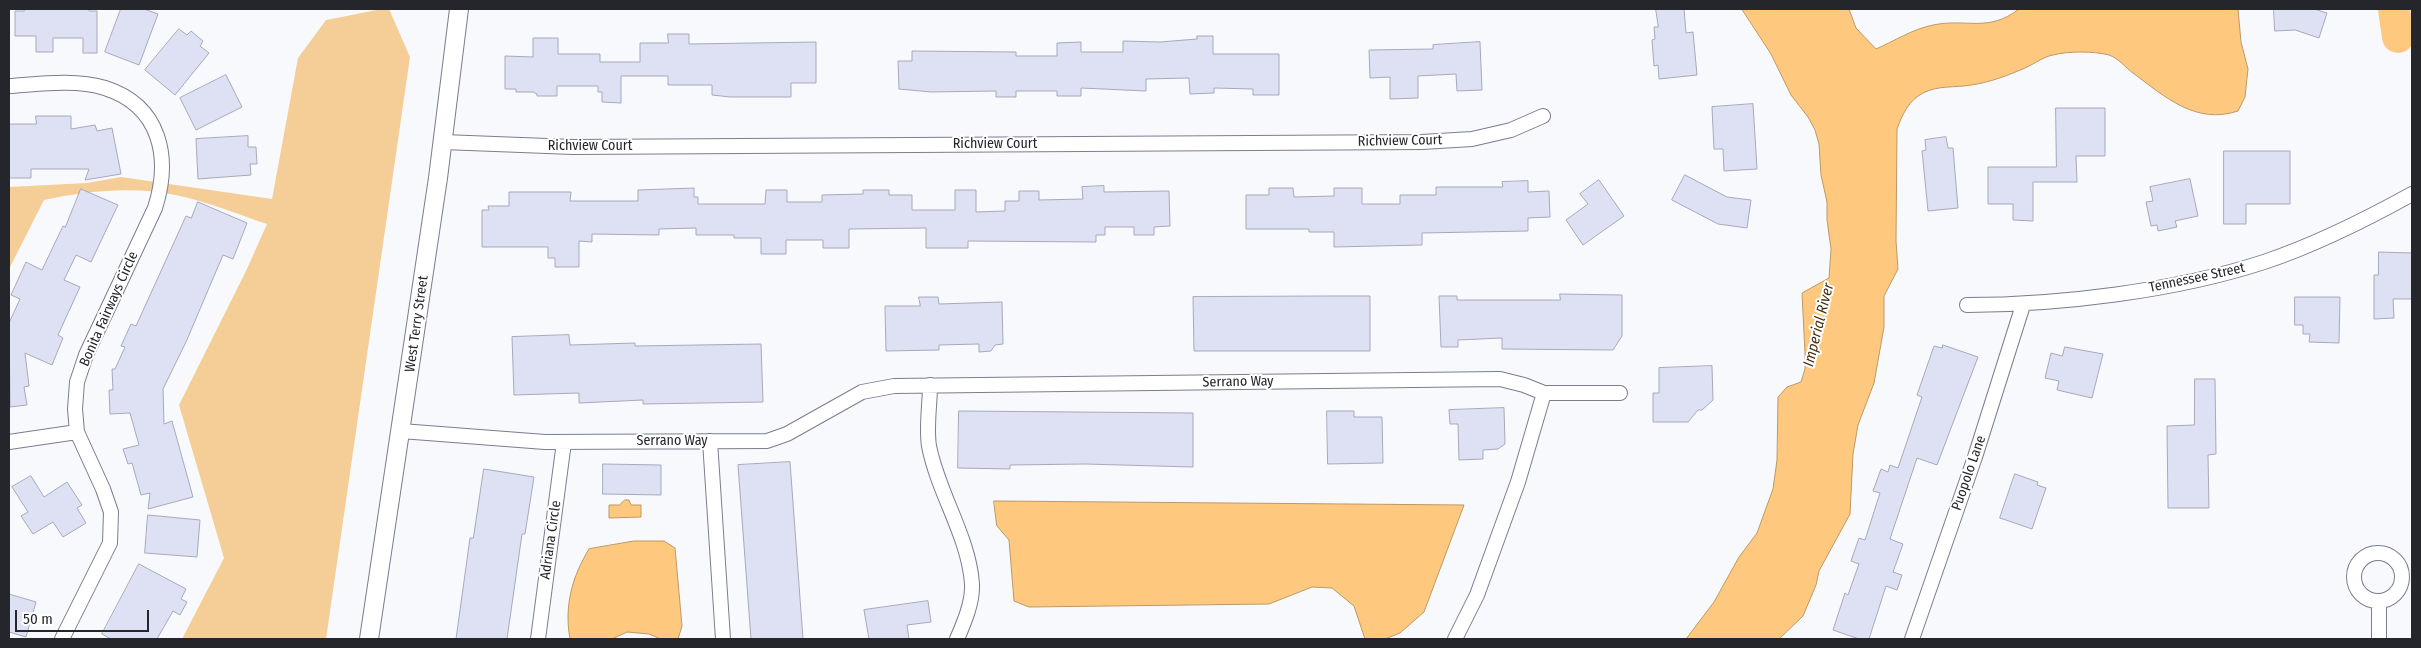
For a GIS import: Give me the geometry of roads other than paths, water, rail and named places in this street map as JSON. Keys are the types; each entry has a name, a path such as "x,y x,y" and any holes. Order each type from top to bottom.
{"street":[{"name":"West Terry Street","path":"369,639 443,142 459,9"},
{"name":"Bonita Fairways Circle","path":"9,86 80,85 104,88 124,96 141,110 154,128 161,146 164,167 161,188 154,208 86,356 77,382 75,408 77,432 103,489 111,512 110,543 62,639"},
{"name":"Richview Court","path":"443,142 573,147 1422,142 1472,139 1511,130 1543,116"},
{"name":"Tennessee Street","path":"1967,305 2024,305 2148,289 2263,262 2318,241 2372,216 2412,194"},
{"name":"Puopolo Lane","path":"1912,639 1978,448 2024,305"},
{"name":"Serrano Way","path":"401,431 564,442 767,441 787,434 862,392 894,386 1500,379 1524,385 1544,393 1620,393"},
{"path":"930,385 929,444 940,488 966,551 972,585 969,604 957,639"},
{"path":"1455,639 1477,595 1518,482 1544,393"},
{"path":"9,442 77,432"},
{"path":"710,441 723,639"},
{"name":"Adriana Circle","path":"538,639 564,442"},
{"path":"2379,602 2379,639"}],"water":[{"name":"Imperial River","path":"1742,9 1849,9 1856,28 1876,49 1911,32 1933,25 1945,23 1987,23 1997,21 2019,9 2238,9 2241,42 2248,69 2245,97 2238,111 2223,114 2208,114 2182,106 2157,91 2112,56 2088,52 2049,56 2025,68 1978,84 1929,90 1918,96 1910,104 1897,129 1896,241 1898,269 1884,296 1884,327 1874,383 1858,425 1853,454 1850,514 1819,571 1816,585 1803,616 1779,639 1686,639 1714,602 1739,557 1757,533 1773,489 1777,460 1778,397 1787,387 1801,382 1805,369 1802,293 1829,278 1831,249 1827,220 1827,202 1821,175 1819,144 1815,130 1808,117 1791,95 1771,54"},
{"path":"625,500 629,500 631,505 641,505 641,517 609,518 609,505 619,505"},
{"path":"994,501 1464,505 1424,612 1400,633 1385,639 1365,639 1354,606 1332,588 1312,587 1269,604 1029,607 1014,601 1009,540 997,526"},
{"path":"634,541 664,541 675,548 682,626 678,639 661,639 649,634 627,632 612,639 570,639 568,615 571,592 578,570 589,549"}],"waterway":[{"path":"2394,9 2398,37"}]}
